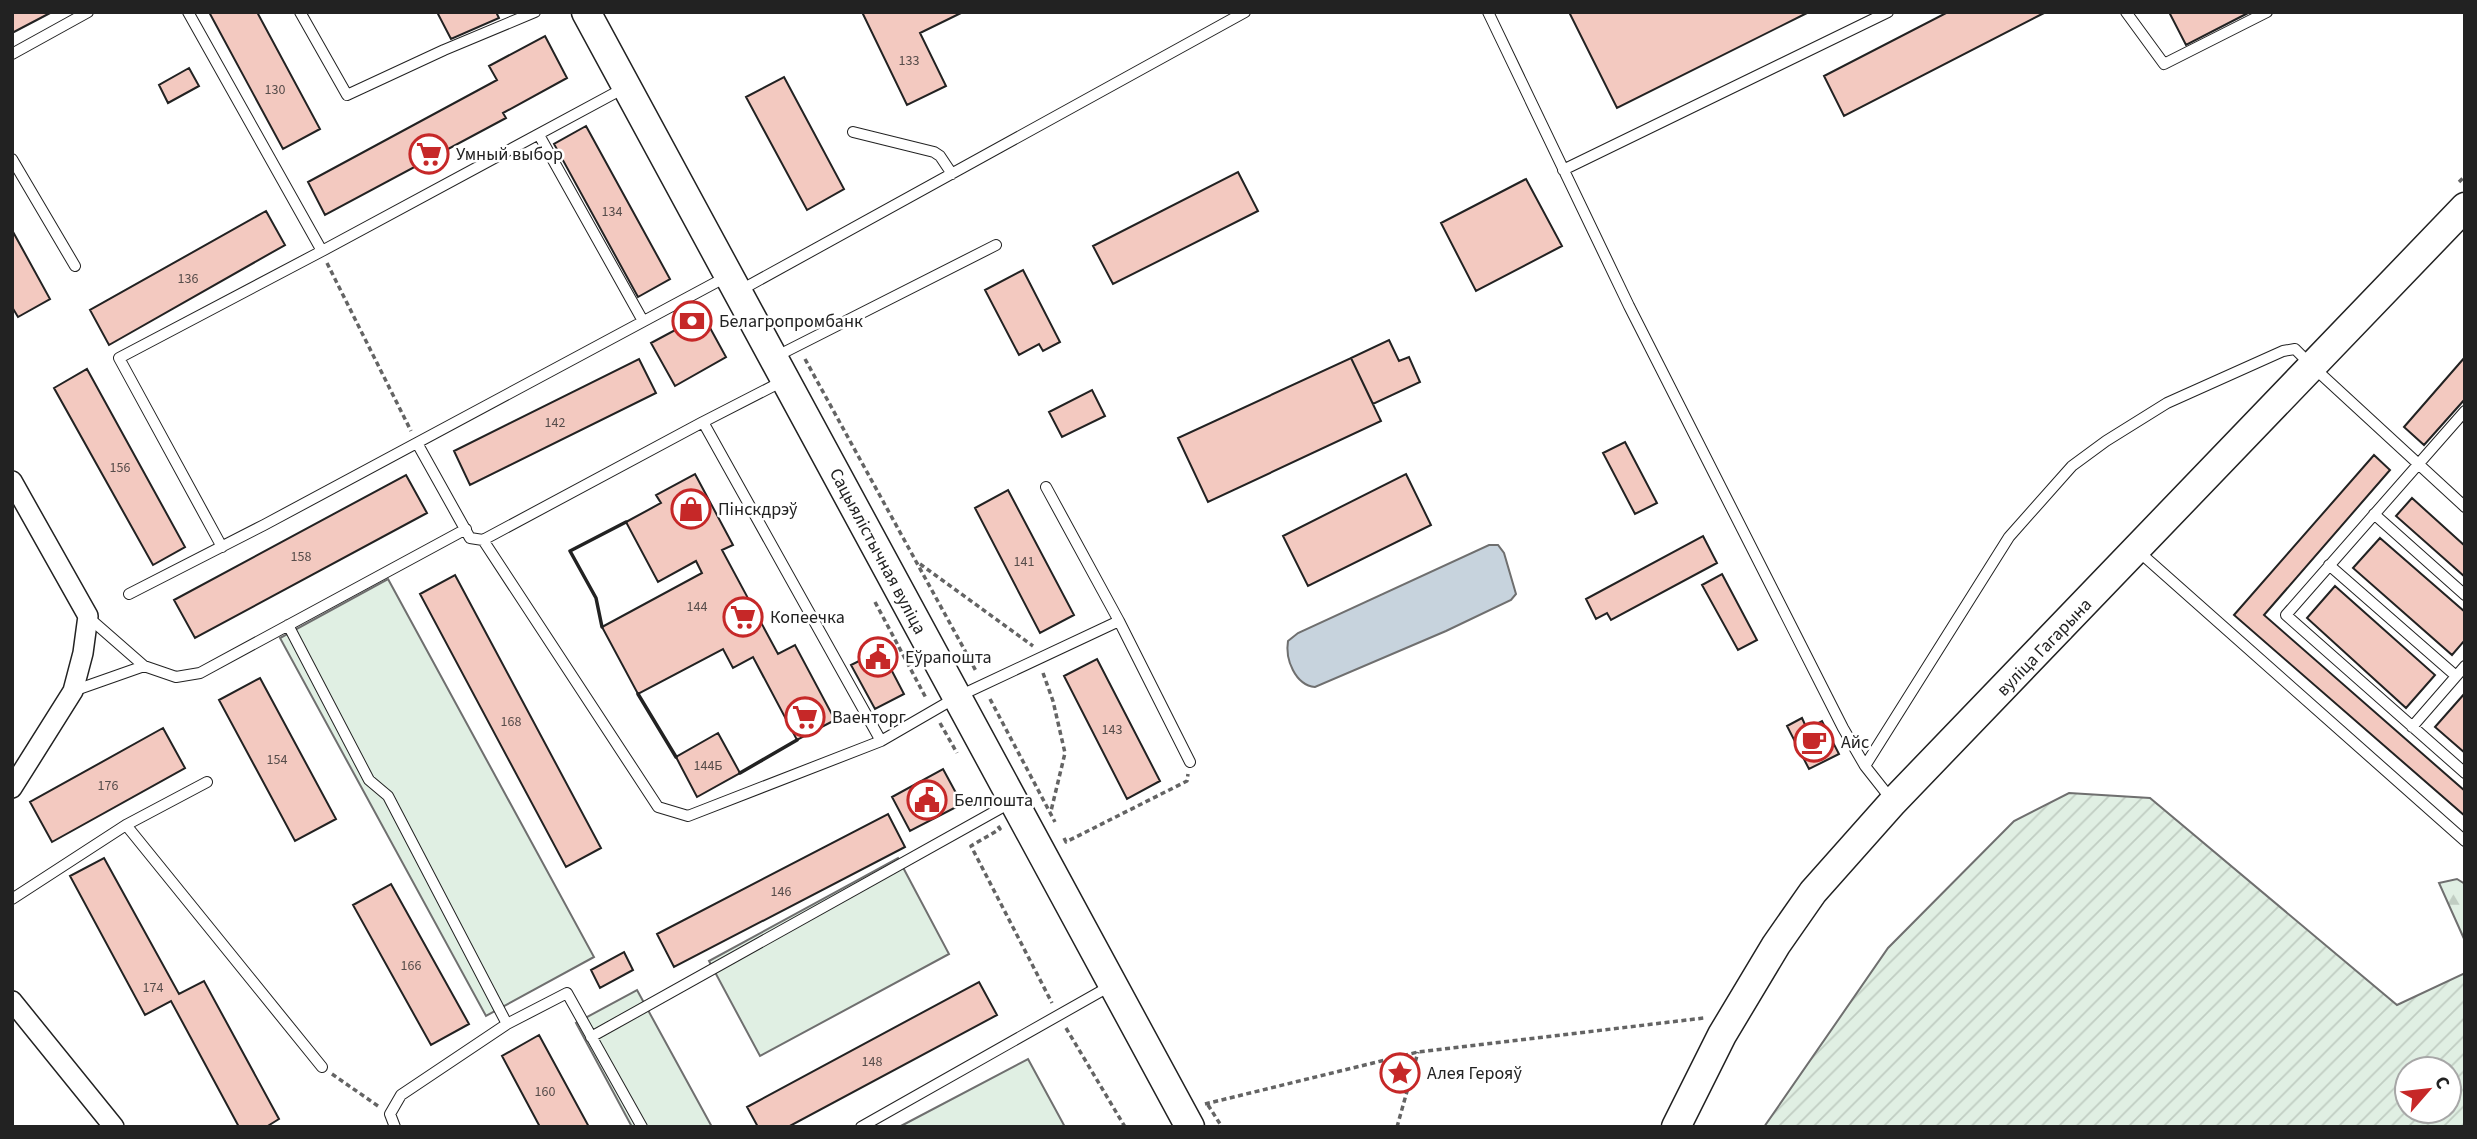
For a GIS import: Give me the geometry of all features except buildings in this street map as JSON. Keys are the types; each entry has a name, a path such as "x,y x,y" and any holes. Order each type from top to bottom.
{"main road":[{"name":"Сацыялістычная вуліца","path":"586,12 943,671 946,704 1003,808 1113,985 1186,1121"},
{"name":"вуліца Гагарына","path":"1676,1127 1722,1035 1776,945 1812,892 1893,802 2465,207"}],"street":[{"path":"12,481 88,616 83,653 72,691 12,788"},
{"path":"12,1001 114,1127"}],"lane":[{"path":"12,54 88,12"},
{"path":"188,12 322,251"},
{"path":"300,12 347,95 535,12"},
{"path":"129,594 222,547 643,321 734,284 952,174 1245,12"},
{"path":"1488,12 1629,306 1843,728 1865,766 1893,802"},
{"path":"1563,170 1888,12"},
{"path":"2126,12 2164,64 2267,12"},
{"path":"222,547 118,358 627,87"},
{"path":"853,132 934,152 952,174"},
{"path":"540,135 643,321"},
{"path":"12,159 75,266"},
{"path":"417,443 470,538 483,540 704,422 780,368 996,246"},
{"path":"1865,766 2009,537 2071,466 2167,403 2283,351 2295,349 2465,507"},
{"path":"2465,411 2286,615 2465,773"},
{"path":"704,422 881,741"},
{"path":"1046,487 1119,621 1190,762"},
{"path":"2374,514 2465,594"},
{"path":"88,616 144,666 176,677 200,673 466,529"},
{"path":"483,540 658,807 688,816 881,741 982,685 1119,621"},
{"path":"2137,550 2465,841"},
{"path":"2329,565 2456,676"},
{"path":"288,625 369,780 388,796 507,1024"},
{"path":"72,691 144,666"},
{"path":"2412,727 2465,666"},
{"path":"12,900 126,825 207,782"},
{"path":"591,1037 1003,808"},
{"path":"126,825 322,1067"},
{"path":"861,1127 1113,985"},
{"path":"395,1127 390,1114 401,1095 507,1024 567,993 642,1127"}],"path":[{"path":"322,251 417,443"},
{"path":"870,591 918,685 946,704 959,757"},
{"path":"918,685 969,658 1066,842 1187,781 1190,762"},
{"path":"1003,808 1000,829 971,846 1059,1015 1125,1127"},
{"path":"1186,1121 1207,1104 1418,1052 1708,1018 1702,1030"},
{"path":"1397,1127 1418,1052"},
{"path":"322,1067 390,1114"}],"green space":[{"path":"388,579 594,957 486,1016 280,638"},
{"path":"2069,793 2150,798 2397,1005 2465,973 2465,1127 1764,1127 1888,948 2014,821"},
{"path":"898,858 949,954 760,1056 709,961"},
{"path":"2457,879 2465,884 2465,941 2439,883"},
{"path":"637,990 712,1127 632,1127 576,1023"},
{"path":"1028,1059 1065,1127 899,1127"}],"shaded area":[{"path":"1489,545 1498,545 1504,553 1516,594 1511,600 1315,687 1302,681 1293,670 1287,648 1288,641 1298,633"}],"wall":[{"path":"602,627 596,598 570,551 626,522"},
{"path":"638,694 676,757"},
{"path":"740,773 797,740"}],"place":[{"name":"Умный выбор","path":"429,154"},
{"name":"Белагропромбанк","path":"692,321"},
{"name":"Пінскдрэў","path":"691,509"},
{"name":"Копеечка","path":"743,617"},
{"name":"Еўрапошта","path":"878,657"},
{"name":"Ваенторг","path":"805,717"},
{"name":"Айс","path":"1814,742"},
{"name":"Белпошта","path":"927,800"},
{"name":"Алея Герояў","path":"1400,1073"}]}
